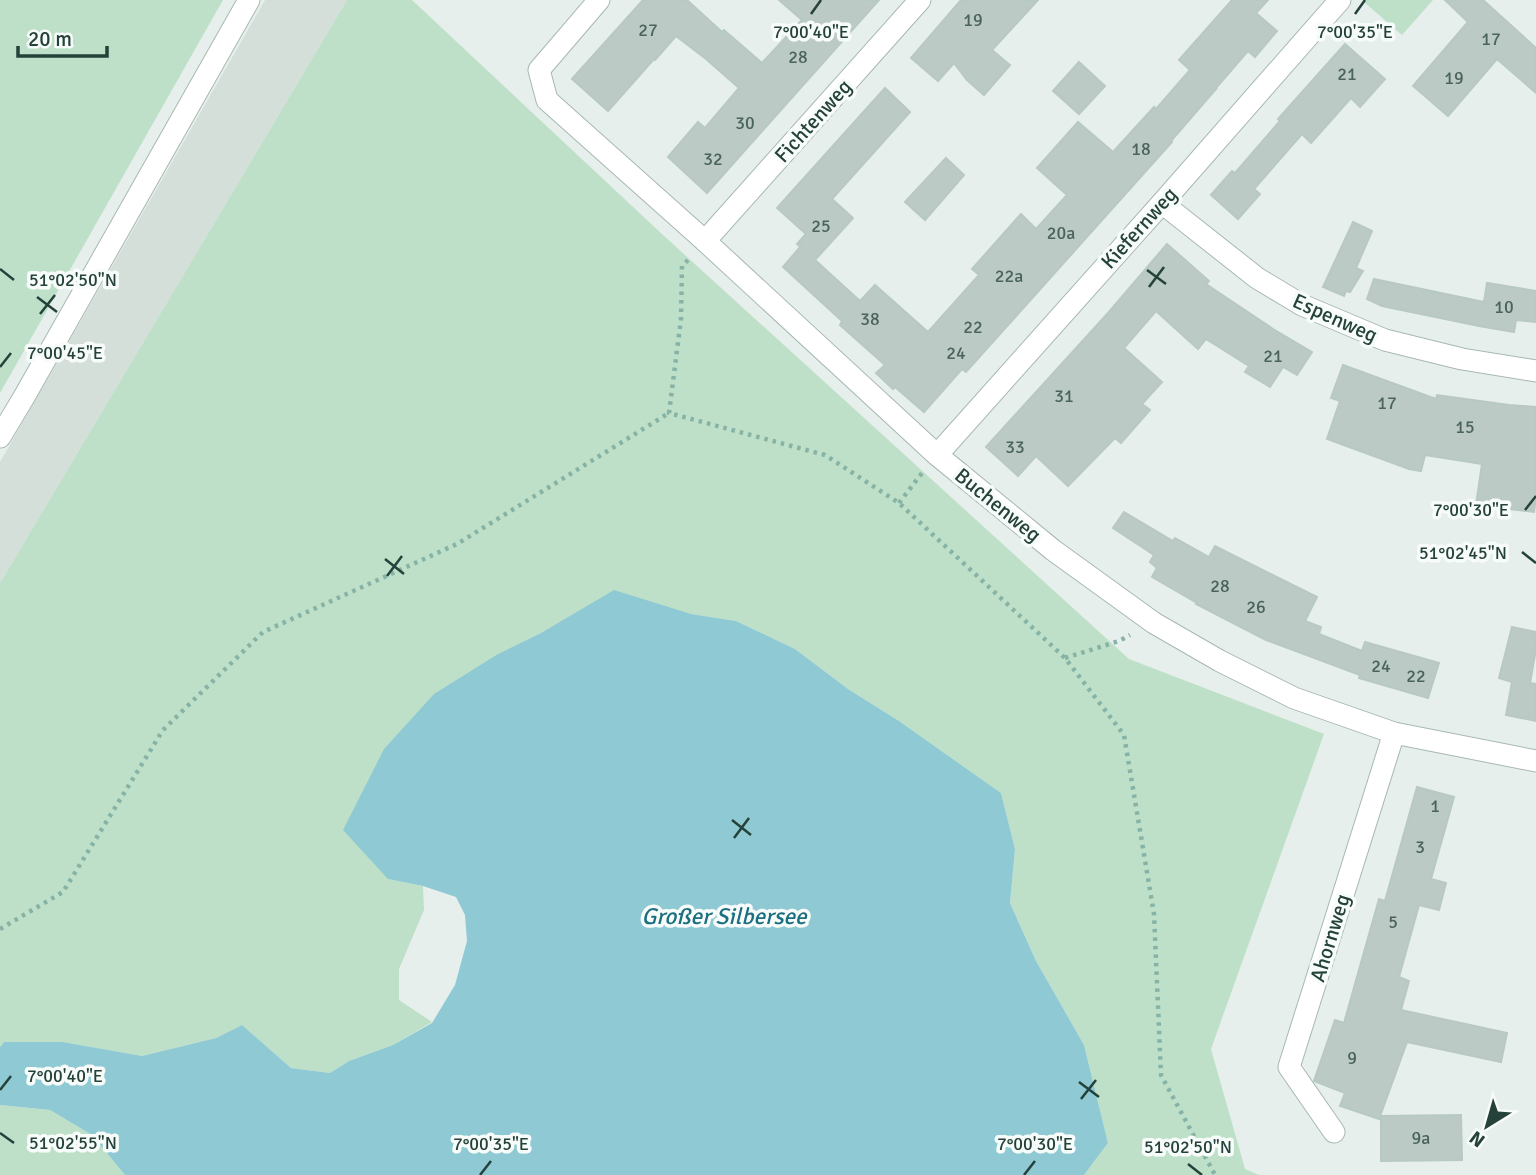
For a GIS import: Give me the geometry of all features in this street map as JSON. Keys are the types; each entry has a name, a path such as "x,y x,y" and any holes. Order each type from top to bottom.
{"street":[{"path":"0,437 249,0"},
{"name":"Buchenweg","path":"599,0 539,70 547,100 937,455 1053,550 1154,623 1220,661 1294,698 1394,733 1536,761"},
{"name":"Fichtenweg","path":"705,242 920,0"},
{"name":"Kiefernweg","path":"937,455 1340,0"},
{"name":"Espenweg","path":"1163,203 1257,278 1302,305 1385,340 1462,359 1536,371"},
{"name":"Ahornweg","path":"1334,1132 1289,1067 1394,733"}],"path":[{"path":"669,413 681,318 682,266 705,242"},
{"path":"0,929 63,892 163,730 263,632 457,544 669,413 825,455 899,503 1065,658 1124,735 1154,914 1161,1075 1215,1175"},
{"path":"899,503 937,455"},
{"path":"1065,658 1119,641 1154,623"}],"shaded area":[{"path":"265,0 347,0 0,583 0,462"}],"green space":[{"path":"0,0 223,0 0,393"},
{"path":"347,0 412,0 663,235 1129,659 1324,734 1211,1049 1245,1169 1259,1175 1084,1175 1108,1143 1084,1045 1036,961 1010,903 1015,849 1001,793 899,721 848,689 795,649 736,621 691,614 541,633 498,654 388,879 423,886 424,910 399,969 399,1000 432,1022 393,1045 349,1061 330,1073 291,1068 242,1025 216,1038 142,1056 63,1042 4,1042 0,1047 0,583"},
{"path":"1433,0 1402,35 1364,2"},
{"path":"0,1105 50,1110 92,1135 125,1175 0,1175"}],"water":[{"name":"Großer Silbersee","path":"614,590 691,614 736,621 795,649 848,689 899,721 1001,793 1015,849 1010,903 1036,961 1084,1045 1108,1143 1084,1175 125,1175 92,1135 50,1110 0,1105 0,1047 4,1042 63,1042 142,1056 216,1038 242,1025 291,1068 330,1073 349,1061 393,1045 432,1023 455,985 467,941 465,915 456,897 423,886 388,879 343,830 384,749 434,694 498,654 541,633"}],"building":[{"path":"643,0 687,0 762,63 802,20 779,0 879,0 707,193 668,157 698,122 705,128 739,88 706,59 676,36 608,111 572,79"},
{"path":"961,0 1038,0 992,50 1010,65 984,95 967,80 954,63 938,81 911,58"},
{"path":"1232,0 1268,0 1256,13 1277,31 1255,57 1248,51 1172,142 966,372 962,369 924,412 876,373 885,365 840,325 842,321 783,267 800,247 803,249 797,244 806,234 777,208 885,88 910,112 832,199 853,218 815,260 860,301 875,285 928,332 979,275 972,269 1021,214 1036,229 1067,195 1037,168 1078,122 1113,152 1190,70 1179,60"},
{"path":"1445,0 1483,0 1536,48 1536,93 1497,59 1448,116 1413,86 1468,22"},
{"path":"1345,44 1385,79 1360,107 1351,98 1311,143 1302,134 1254,189 1260,194 1238,219 1211,195 1232,171 1235,173 1280,121 1278,119"},
{"path":"1079,62 1105,86 1079,114 1053,91"},
{"path":"946,158 964,175 925,220 905,202"},
{"path":"1353,222 1372,231 1356,268 1363,271 1350,292 1346,291 1344,296 1323,287"},
{"path":"1167,244 1209,281 1206,284 1312,352 1297,375 1283,367 1270,387 1245,372 1249,366 1206,339 1198,349 1156,311 1124,348 1162,382 1142,404 1150,410 1121,443 1115,438 1068,486 1036,456 1018,476 986,447"},
{"path":"1374,279 1484,302 1487,283 1536,291 1536,322 1516,320 1514,332 1382,306 1367,299"},
{"path":"1343,365 1436,399 1437,395 1536,407 1534,512 1476,505 1482,464 1425,455 1421,471 1327,439 1340,401 1331,398"},
{"path":"1124,512 1173,541 1175,538 1209,557 1215,546 1317,597 1305,621 1321,627 1319,634 1362,651 1365,642 1439,663 1428,698 1359,678 1360,675 1266,640 1196,604 1152,577 1157,568 1150,562 1154,555 1113,528"},
{"path":"1512,627 1536,632 1530,683 1536,684 1536,721 1506,715 1512,682 1499,678"},
{"path":"1417,787 1454,797 1431,879 1446,883 1439,910 1419,905 1399,977 1409,981 1401,1010 1507,1033 1501,1062 1407,1042 1379,1119 1340,1106 1345,1093 1314,1081 1335,1020 1344,1023 1379,899 1385,901"},
{"path":"1461,1115 1462,1160 1381,1161 1381,1116"}]}
